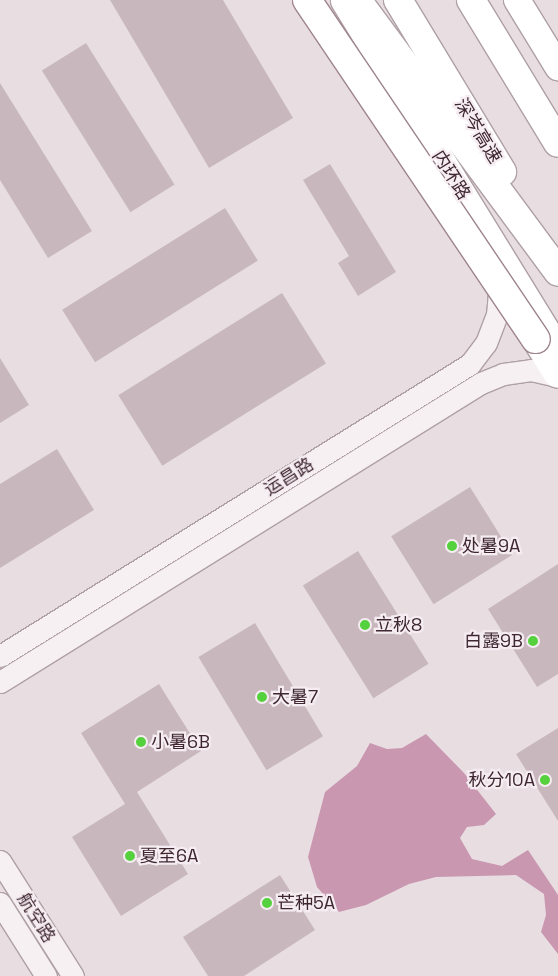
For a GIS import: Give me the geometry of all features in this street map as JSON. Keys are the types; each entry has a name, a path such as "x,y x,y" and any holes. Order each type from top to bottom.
{"highway":[{"path":"308,0 558,375"},
{"path":"357,0 558,272"},
{"name":"深岑高速","path":"398,0 558,263"},
{"path":"471,0 558,143"}],"main road":[{"name":"内环路","path":"344,0 558,349"},
{"path":"517,0 558,67"}],"street":[{"name":"运昌路","path":"0,656 470,364 486,343 497,315 501,285 495,246"},
{"name":"运昌路","path":"0,682 481,383 503,374 531,370 558,375"},
{"name":"航空路","path":"0,860 73,976"},
{"name":"航空路","path":"0,903 46,976"}],"shaded area":[{"path":"426,734 464,773 496,814 484,825 467,827 460,838 472,859 502,866 528,850 558,895 558,954 541,932 546,915 544,894 516,875 436,877 409,884 366,905 339,912 317,887 308,857 325,792 357,766 370,743 387,749 402,748"}],"building":[{"path":"110,0 223,0 293,118 209,168"},
{"path":"86,43 174,185 130,212 42,71"},
{"path":"0,83 92,231 48,258 0,180"},
{"path":"330,164 396,272 358,296 338,263 349,256 303,180"},
{"path":"225,208 258,261 95,362 62,310"},
{"path":"282,293 326,363 162,466 118,395"},
{"path":"0,358 29,405 0,423"},
{"path":"57,449 94,510 0,568 0,484"},
{"name":"处暑9A","path":"470,487 512,555 434,604 391,536"},
{"name":"立秋8","path":"358,551 428,664 373,698 303,585"},
{"name":"白露9B","path":"558,564 558,674 537,687 488,609"},
{"name":"大暑7","path":"255,623 323,736 266,770 198,657"},
{"path":"159,684 201,751 137,792 188,874 121,916 72,837 125,804 81,733"},
{"name":"秋分10A","path":"558,728 558,821 516,754"},
{"name":"芒种5A","path":"280,875 315,930 244,976 208,976 183,937"}],"place":[{"name":"处暑9A","path":"452,546"},
{"name":"立秋8","path":"365,625"},
{"name":"白露9B","path":"533,641"},
{"name":"大暑7","path":"262,697"},
{"name":"小暑6B","path":"141,742"},
{"name":"秋分10A","path":"545,780"},
{"name":"夏至6A","path":"130,856"},
{"name":"芒种5A","path":"267,903"}]}
